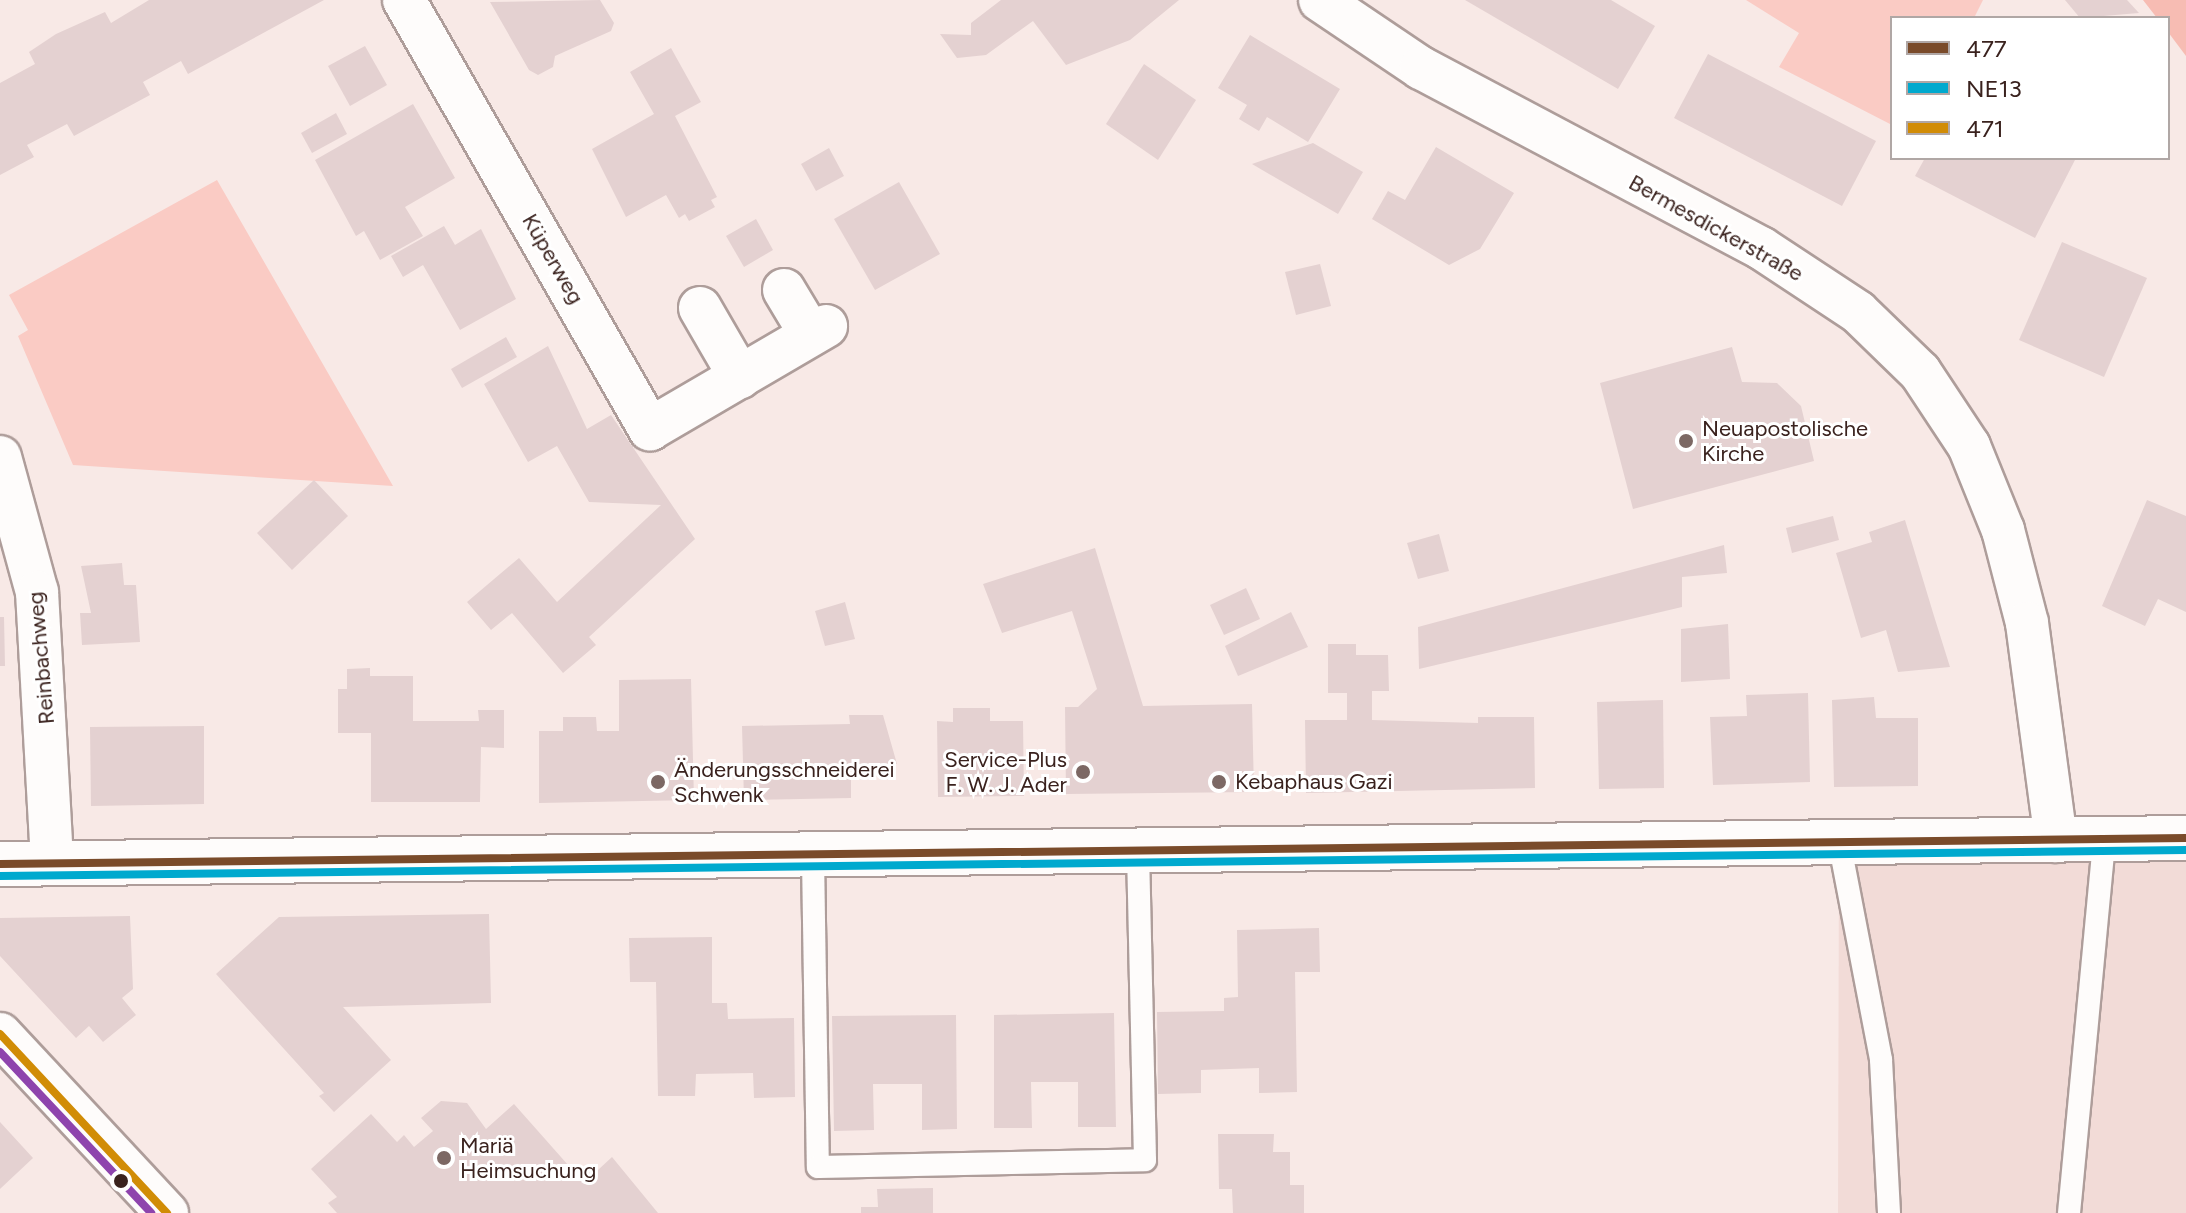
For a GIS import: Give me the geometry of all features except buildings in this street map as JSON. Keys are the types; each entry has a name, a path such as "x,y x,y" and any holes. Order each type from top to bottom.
{"street":[{"name":"Küperweg","path":"404,0 650,429 818,331 784,290"},
{"name":"Bermesdickerstraße","path":"1320,0 1421,68 1761,248 1858,312 1920,372 1969,446 2003,530 2027,623 2056,841"},
{"path":"700,308 740,377"},
{"name":"Reinbachweg","path":"0,457 37,592 52,864"},
{"path":"0,864 813,857 2186,838"},
{"path":"0,1034 167,1213"}],"lane":[{"path":"2069,1213 2104,840"},
{"path":"1839,841 1881,1060 1889,1213"},
{"path":"813,857 818,1167 834,1167 1145,1160 1138,852"}],"shaded area":[{"path":"1746,0 1983,0 1975,16 1890,16 1890,124 1779,67 1799,33"},
{"path":"2143,0 2186,0 2186,56 2170,35 2170,16 2155,16"},
{"path":"217,180 393,486 73,465 18,336 28,330 9,295"},
{"path":"2186,838 2186,1213 1838,1213 1839,841"}],"transit line":[{"name":"477","path":"0,864 2186,838"},
{"name":"NE13","path":"0,876 2186,850"},
{"name":"471","path":"0,1034 167,1213"},
{"path":"0,1052 151,1213"}],"place":[{"name":"Neuapostolische Kirche","path":"1686,441"},
{"name":"Service-Plus F. W. J. Ader","path":"1083,772"},
{"name":"Änderungsschneiderei Schwenk","path":"658,782"},
{"name":"Kebaphaus Gazi","path":"1219,782"},
{"name":"Mariä Heimsuchung","path":"444,1158"}]}
